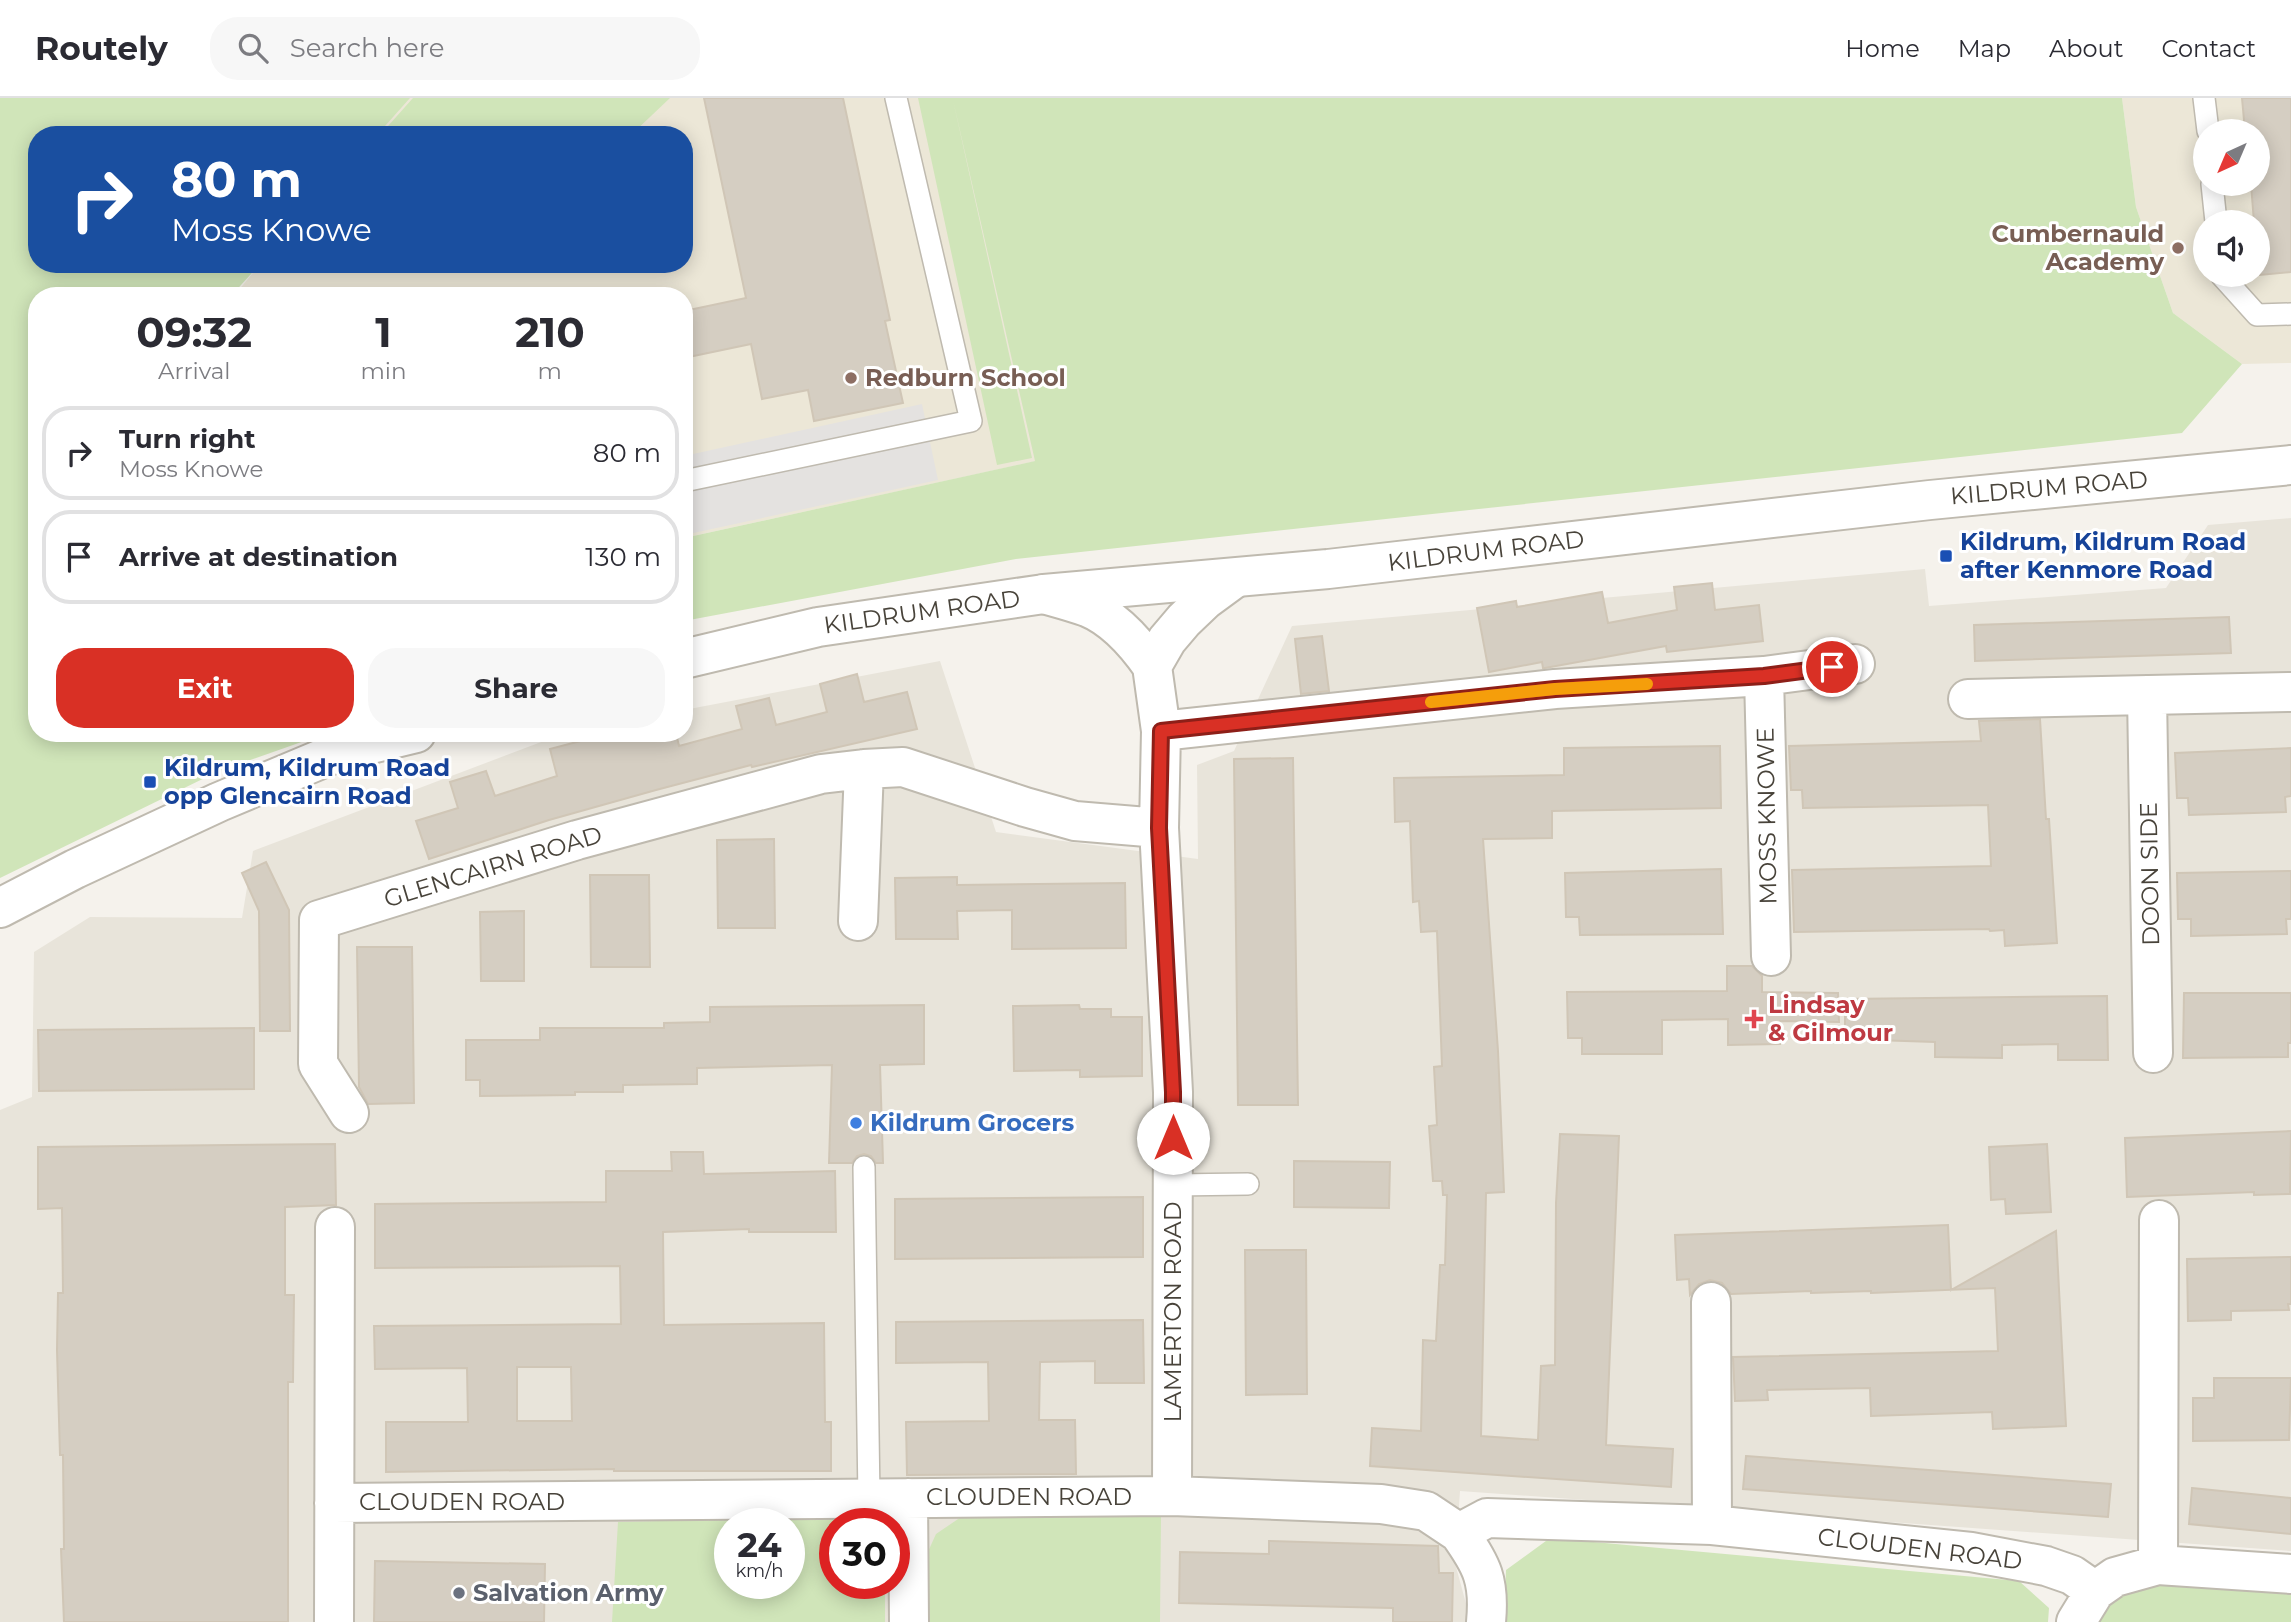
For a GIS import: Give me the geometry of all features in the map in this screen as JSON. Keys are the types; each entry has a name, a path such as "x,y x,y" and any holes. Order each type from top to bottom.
{"street":[{"name":"KILDRUM ROAD","path":"693,657 818,627 1044,594 1234,578 1930,500 2289,466"},
{"path":"1044,594 1089,608 1116,626 1138,646 1152,666 1167,640 1184,620 1234,578"},
{"path":"1161,731 1555,689 1764,676 1855,664"},
{"name":"LAMERTON ROAD","path":"1152,666 1161,731 1159,828 1173,1092 1172,1496"},
{"name":"MOSS KNOWE","path":"1764,676 1771,956"},
{"path":"1968,699 2291,692"},
{"name":"DOON SIDE","path":"2147,695 2152,1053"},
{"path":"0,908 75,869 231,797 338,752 379,742"},
{"name":"GLENCAIRN ROAD","path":"349,1113 318,1064 319,920 576,840 821,774 864,769 903,767 1075,821 1159,828"},
{"path":"858,921 864,769"},
{"path":"2158,1566 2159,1220"},
{"name":"CLOUDEN ROAD","path":"334,1622 335,1227"},
{"path":"1712,1302 1712,1525"},
{"name":"CLOUDEN ROAD","path":"334,1503 1172,1496 1381,1504 1426,1511 1459,1533 1487,1518 1712,1525 1971,1552 2046,1566 2072,1575 2085,1607 2115,1577 2158,1566 2291,1574"},
{"path":"908,1498 909,1622"},
{"path":"1459,1533 1480,1563 1488,1599 1486,1622"}],"lane":[{"path":"693,479 971,421 896,98"},
{"path":"2204,98 2206,119"},
{"path":"2232,287 2257,315 2291,314"},
{"path":"864,1167 869,1499"},
{"path":"1173,1185 1248,1184"}],"shaded area":[{"name":"Redburn School","path":"408,98 955,98 1036,461 693,536 693,287 241,287 253,273 693,273 693,126 383,126"},
{"name":"Cumbernauld Academy","path":"2122,98 2291,98 2291,363 2242,364 2173,313 2136,207"},
{"path":"922,404 938,480 693,533 693,454"},
{"path":"2291,518 2291,1551 1460,1491 1455,1563 1468,1611 1467,1622 0,1622 0,1110 32,1097 34,952 90,917 242,918 253,851 541,742 693,742 693,708 940,661 996,832 1198,859 1197,765 1234,751 1292,626 1925,569 1929,606 2166,588 2208,525"}],"green space":[{"path":"0,98 410,98 385,126 28,126 28,273 252,273 239,287 28,287 28,742 301,742 219,771 0,878"},
{"path":"413,98 670,98 640,126 388,126"},
{"path":"918,98 2122,98 2136,207 2173,313 2242,364 2182,433 1016,559 693,619 693,536 1035,461 953,100 1032,458 997,465"},
{"path":"964,1515 1161,1517 1160,1622 927,1622 926,1556 936,1534"},
{"path":"805,1517 819,1517 819,1599 885,1599 885,1622 612,1622 618,1522 714,1520 714,1599 805,1599"},
{"path":"1550,1538 2019,1581 2049,1608 2048,1622 1504,1622 1506,1570"},
{"path":"2143,1583 2291,1592 2291,1622 2093,1622 2115,1598"}],"building":[{"path":"704,98 843,98 890,320 885,321 903,403 814,421 808,390 762,399 751,344 693,356 693,309 746,298"},
{"path":"2242,98 2291,98 2291,272 2270,274 2270,210 2253,210 2252,196 2270,196 2270,119 2244,119"},
{"path":"1712,583 1715,610 1759,605 1763,641 1667,652 1666,646 1545,668 1542,662 1489,672 1477,608 1516,601 1517,607 1602,592 1608,623 1677,610 1674,587"},
{"path":"2229,617 2231,653 1975,661 1974,625"},
{"path":"1322,636 1329,691 1301,694 1295,639"},
{"path":"857,674 864,702 907,692 917,729 752,767 751,765 656,790 549,820 429,859 416,821 458,808 450,782 486,771 495,796 557,776 550,749 577,742 678,742 679,746 742,729 736,706 769,698 776,725 827,712 820,684"},
{"path":"2040,719 2057,943 2005,946 2004,930 1989,929 1794,932 1792,870 1991,866 1988,805 1803,808 1802,790 1791,790 1789,746 1981,741 1979,721"},
{"path":"1720,746 1721,808 1552,811 1552,838 1483,839 1498,1051 1504,1192 1486,1193 1481,1436 1538,1440 1541,1366 1555,1365 1556,1203 1560,1134 1619,1136 1606,1445 1673,1449 1671,1487 1370,1466 1372,1428 1421,1431 1423,1340 1436,1341 1440,1265 1445,1265 1447,1195 1443,1195 1442,1181 1433,1181 1429,1126 1437,1125 1434,1067 1442,1066 1437,931 1421,932 1419,901 1413,902 1410,821 1395,822 1394,778 1564,775 1564,748"},
{"path":"2291,748 2291,796 2285,797 2286,812 2189,815 2188,798 2177,798 2175,753"},
{"path":"1293,758 1298,1105 1238,1105 1234,759"},
{"path":"774,839 775,928 718,928 717,840"},
{"path":"266,862 289,910 290,1031 260,1031 259,911 242,873"},
{"path":"1721,869 1723,934 1580,935 1579,917 1566,917 1565,873"},
{"path":"2291,871 2291,919 2286,919 2287,934 2191,936 2191,919 2178,919 2177,873"},
{"path":"590,875 649,875 650,967 591,967"},
{"path":"957,877 957,885 1125,883 1126,948 1012,949 1012,910 957,911 958,939 896,939 895,878"},
{"path":"524,911 524,981 481,981 480,912"},
{"path":"357,947 412,947 414,1103 368,1104 359,1087"},
{"path":"1727,966 1752,966 1762,976 1762,992 1838,993 1839,1022 1780,1021 1780,1044 1728,1045 1728,1019 1662,1020 1662,1054 1582,1054 1582,1038 1568,1038 1567,992 1727,991"},
{"path":"2184,993 2291,993 2291,1043 2288,1043 2288,1057 2183,1058"},
{"path":"2107,996 2108,1060 2058,1060 2058,1044 2002,1045 2002,1058 1935,1057 1935,1042 1845,1039 1845,999"},
{"path":"924,1005 924,1064 880,1065 883,1163 876,1163 871,1156 864,1154 857,1156 852,1163 829,1163 832,1065 697,1068 697,1084 623,1085 623,1092 575,1092 575,1095 480,1096 480,1080 466,1080 466,1040 540,1040 540,1028 664,1028 664,1023 710,1022 710,1007"},
{"path":"1079,1005 1080,1009 1111,1009 1111,1017 1142,1017 1142,1076 1080,1077 1080,1070 1014,1071 1013,1006"},
{"path":"254,1028 254,1089 39,1091 38,1030"},
{"path":"2291,1131 2290,1194 2254,1195 2254,1192 2127,1197 2125,1138"},
{"path":"335,1144 336,1205 285,1207 285,1295 294,1295 293,1382 288,1382 288,1622 64,1622 61,1549 64,1549 63,1455 60,1455 57,1350 58,1293 63,1293 62,1208 38,1209 38,1147"},
{"path":"2047,1144 2051,1212 2006,1214 2005,1199 1991,1200 1989,1147"},
{"path":"671,1152 703,1152 704,1174 835,1171 836,1232 749,1232 749,1229 663,1232 664,1325 824,1323 825,1422 831,1422 831,1471 614,1469 386,1472 386,1422 468,1422 467,1368 375,1369 374,1326 621,1324 620,1266 375,1268 375,1204 606,1202 606,1171 672,1171","holes":["517,1367 571,1367 572,1421 517,1421"]},
{"path":"1294,1161 1390,1162 1389,1208 1294,1207"},
{"path":"1143,1197 1143,1257 895,1259 895,1199"},
{"path":"1948,1225 1951,1290 1731,1294 1722,1283 1710,1280 1699,1284 1690,1295 1689,1279 1677,1280 1675,1235"},
{"path":"2056,1231 2066,1426 1993,1429 1992,1412 1871,1416 1870,1388 1767,1390 1768,1400 1735,1401 1733,1357 1998,1351 1995,1288 1951,1290"},
{"path":"1245,1250 1306,1250 1307,1394 1246,1395"},
{"path":"2291,1257 2289,1310 2231,1311 2231,1320 2188,1321 2187,1259"},
{"path":"1143,1320 1144,1383 1095,1383 1095,1361 1040,1362 1039,1420 1075,1420 1076,1474 907,1475 906,1422 989,1421 988,1362 896,1363 896,1322"},
{"path":"2214,1378 2291,1378 2289,1440 2193,1441 2193,1398 2214,1398"},
{"path":"1746,1456 2111,1484 2108,1517 1743,1489"},
{"path":"2192,1488 2291,1498 2291,1534 2189,1524"},
{"path":"1269,1541 1438,1546 1439,1573 1453,1573 1452,1622 1393,1622 1393,1608 1179,1603 1180,1552 1269,1554"},
{"name":"Salvation Army","path":"375,1561 545,1564 544,1622 374,1622"}],"slow traffic":[{"path":"1431,702 1555,689 1647,684"}],"place":[{"name":"Cumbernauld Academy","path":"2178,248"},
{"name":"Redburn School","path":"851,378"},
{"name":"Kildrum, Kildrum Road after Kenmore Road","path":"1946,556"},
{"name":"Kildrum, Kildrum Road opp Glencairn Road","path":"150,782"},
{"name":"Lindsay & Gilmour","path":"1754,1019"},
{"name":"Kildrum Grocers","path":"856,1123"},
{"name":"Salvation Army","path":"459,1593"}],"route":[{"path":"1173,1138 1159,828 1161,731 1555,689 1764,676 1832,667"}]}
